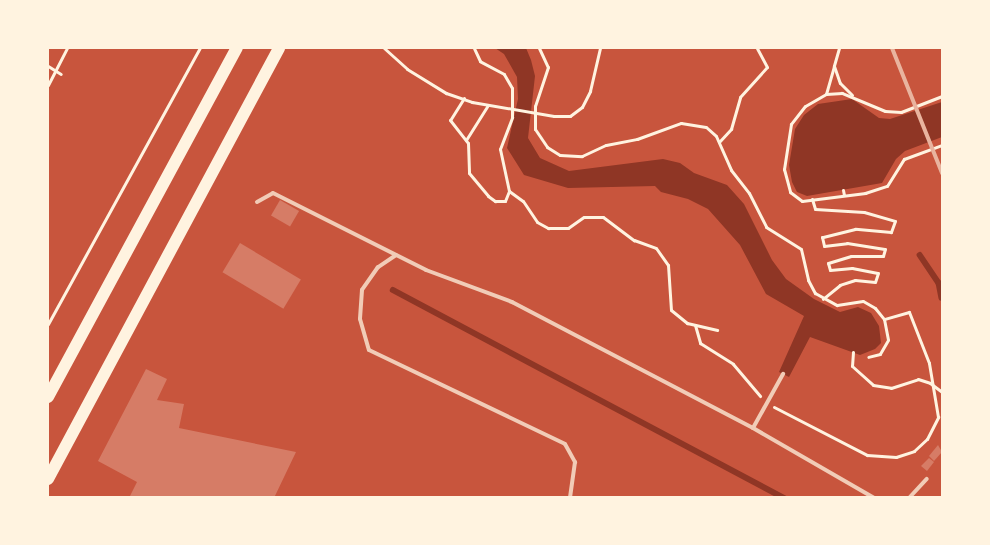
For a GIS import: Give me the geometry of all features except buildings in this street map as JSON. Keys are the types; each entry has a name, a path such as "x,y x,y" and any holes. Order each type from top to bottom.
{"main road":[{"path":"48,397 237,48"},
{"path":"48,479 279,48"}],"lane":[{"path":"258,202 273,193 426,270 512,302 753,428 874,498"},
{"path":"396,255 378,267 362,290 360,319 369,350 565,444 575,462 570,498"},
{"path":"753,428 783,374"},
{"path":"909,498 926,479"}],"path":[{"path":"48,85 67,48"},
{"path":"48,324 200,48"},
{"path":"384,48 422,80 464,98 488,105 545,115 570,116 582,107 590,91 600,48"},
{"path":"474,48 480,61 504,74 512,88 512,117 500,149 510,191 523,201 542,225 568,228 584,217 603,217 634,240 656,248 668,265 671,310 681,320 717,330"},
{"path":"539,48 548,67 535,106 534,129 547,147 560,155 582,156 606,145 637,139 682,124 706,127 719,142 731,170 749,192 766,227 801,249 808,280 823,299 837,305 863,301 875,308 884,319 888,340 880,354 868,356"},
{"path":"719,142 731,129 740,97 767,67 757,48"},
{"path":"826,94 838,48"},
{"path":"48,66 60,74"},
{"path":"834,66 840,84 853,97"},
{"path":"942,96 901,112 885,111 842,93 826,94 805,106 790,124 785,145 784,169 790,192 802,201 844,195 887,186 904,159 942,145"},
{"path":"464,98 450,120 468,143"},
{"path":"488,105 466,139 468,143 468,165 473,182 495,201 505,200 510,191"},
{"path":"843,190 844,195"},
{"path":"812,199 815,209 864,212 895,221 891,232 855,229 822,237 824,246 848,243 885,249 883,256 851,256 828,263 830,270 852,268 878,273 875,282 855,280 840,285 823,299"},
{"path":"695,325 700,343 733,364 767,404 867,455 896,458 914,451 932,432 938,417 930,383 929,362 909,312 884,319"},
{"path":"853,352 852,366 873,385 891,388 918,379 930,383 942,392"}],"shaded area":[{"path":"495,48 526,48 531,60 535,76 528,138 540,158 569,171 663,159 680,163 694,173 727,185 744,204 772,260 786,279 814,299 840,312 858,307 871,313 879,326 881,343 875,349 860,355 810,337 789,377 779,372 804,316 766,294 740,245 708,209 688,199 661,192 655,186 568,188 524,175 507,148 518,99 517,77 504,54"},
{"path":"852,99 879,118 890,119 942,102 942,137 905,151 896,159 882,183 807,196 797,192 792,182 789,165 795,129 804,115 818,104"}],"waterway":[{"path":"920,255 939,283 942,298"},
{"path":"393,290 785,498"}],"railway":[{"path":"892,48 942,173"}]}
